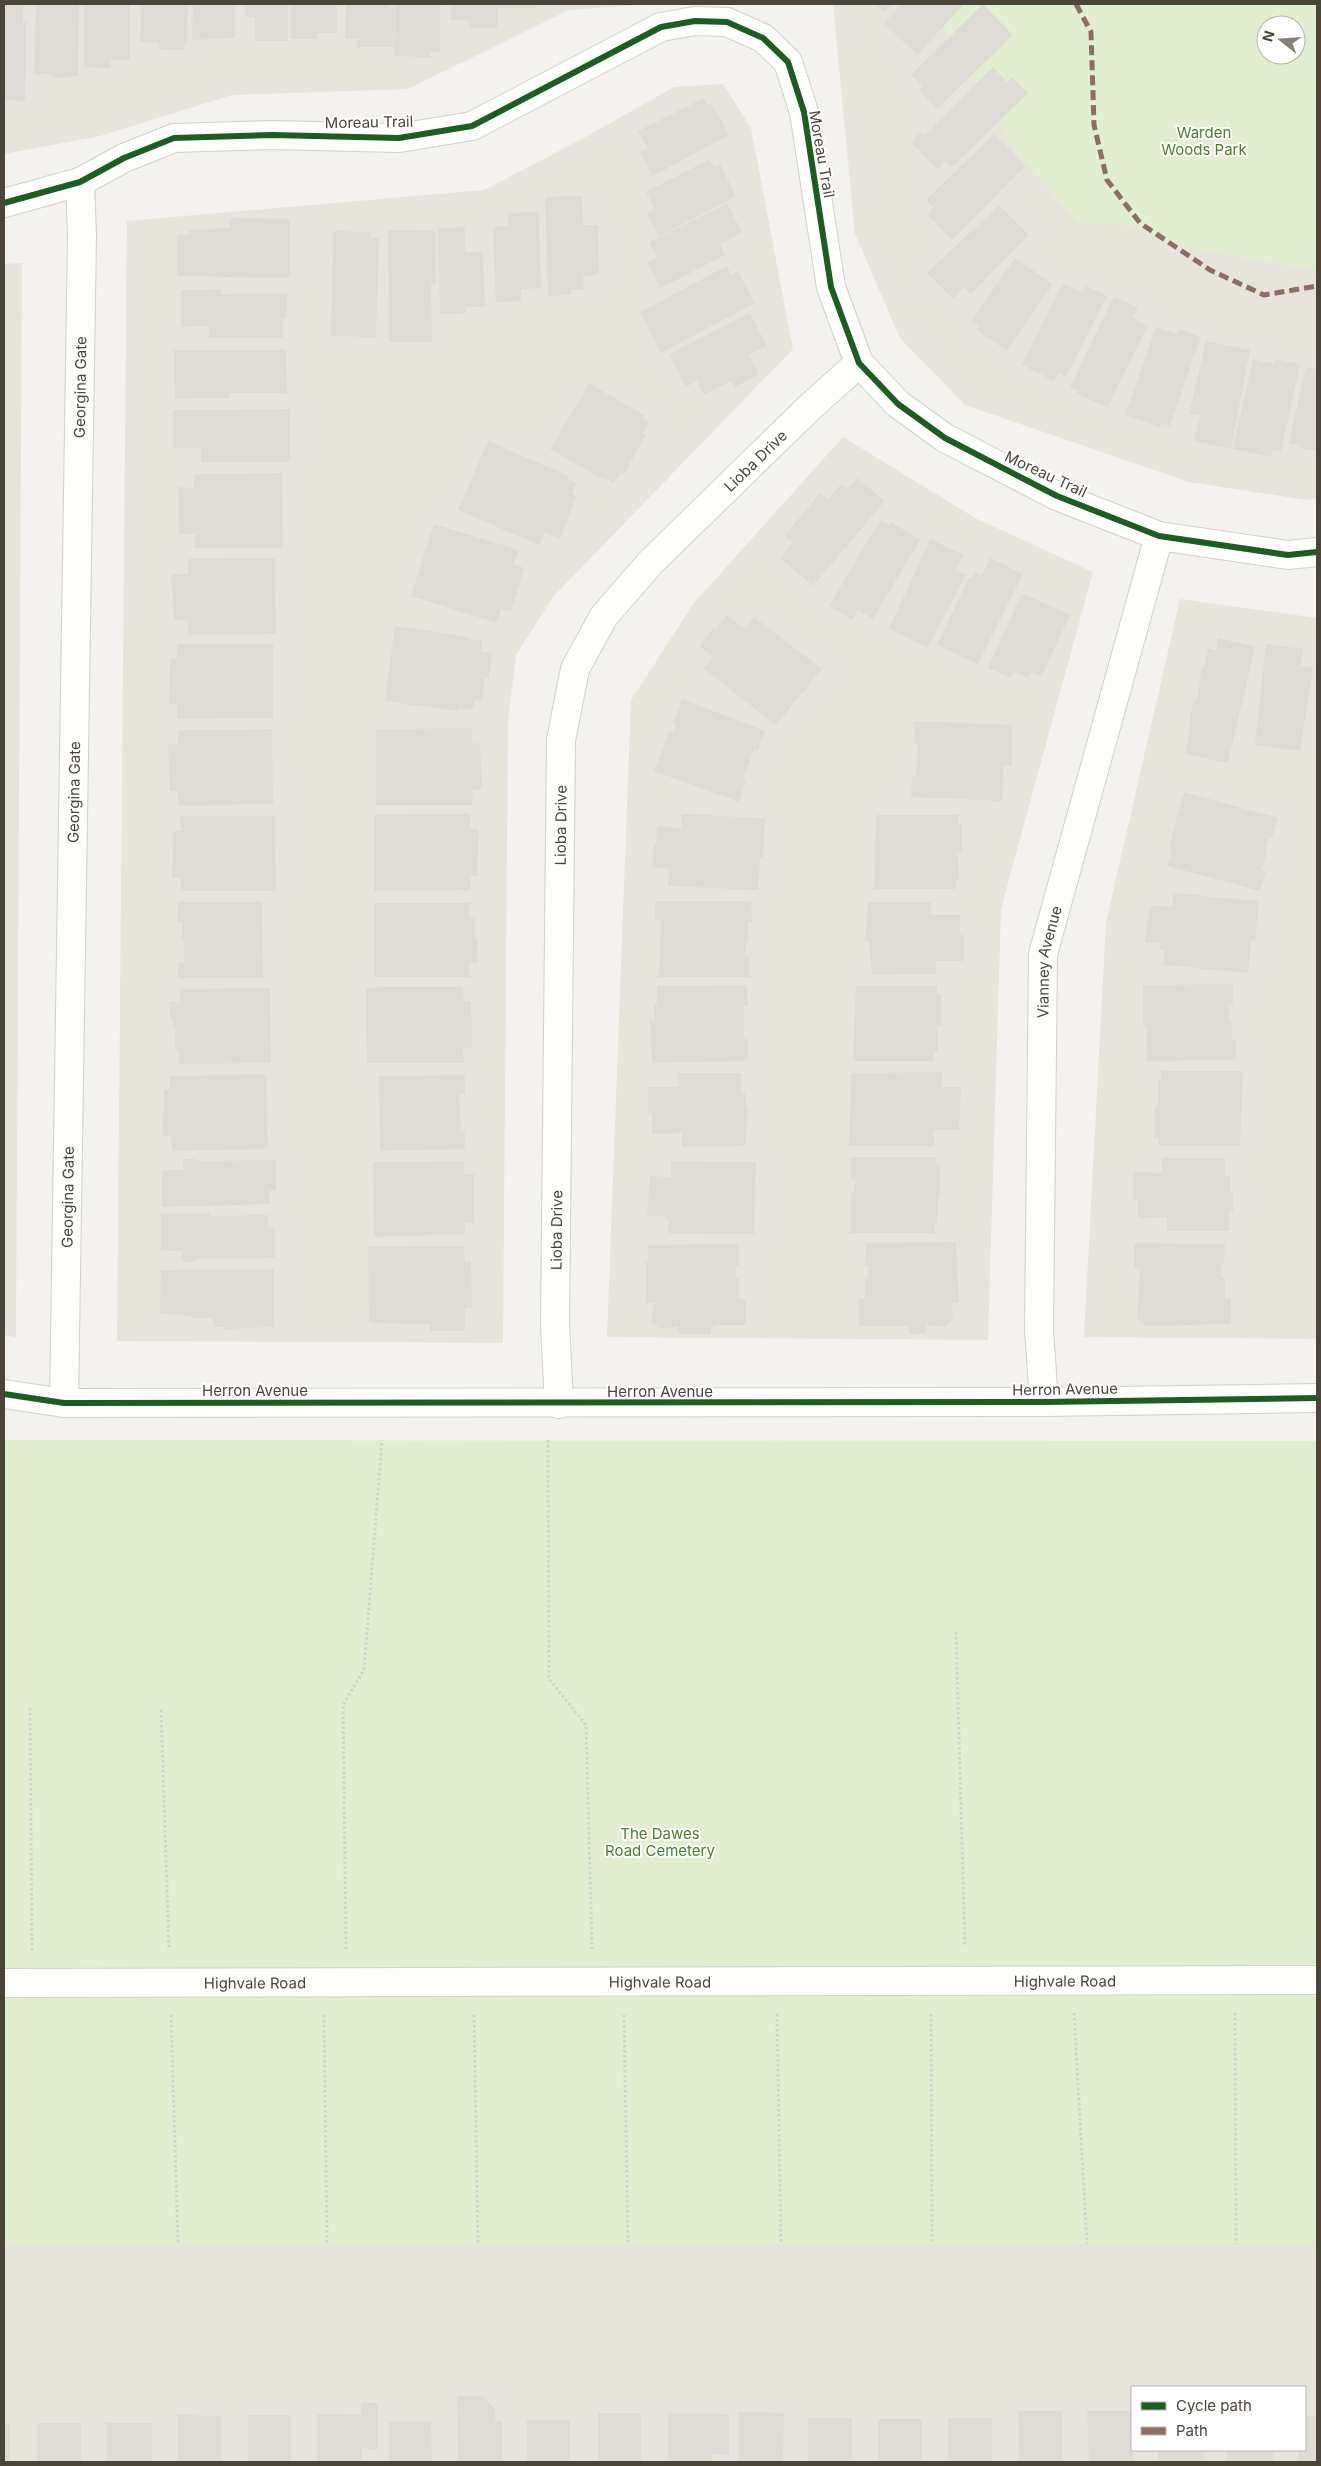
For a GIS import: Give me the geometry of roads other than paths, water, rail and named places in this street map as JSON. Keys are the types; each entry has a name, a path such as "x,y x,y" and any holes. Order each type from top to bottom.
{"street":[{"name":"Moreau Trail","path":"4,203 80,182 124,158 174,138 272,135 399,138 472,126 661,27 695,21 727,22 763,38 788,62 804,112 831,287 859,363 898,404 945,438 1057,496 1159,536 1288,555 1317,552"},
{"name":"Georgina Gate","path":"64,1402 81,284 80,182"},
{"name":"Lioba Drive","path":"559,1404 555,1324 561,740 575,669 604,616 651,562 809,408 859,363"},
{"name":"Vianney Avenue","path":"1044,1402 1039,1330 1043,954 1159,536"},
{"name":"Herron Avenue","path":"4,1394 64,1402 559,1404 1044,1402 1317,1398"},
{"name":"Highvale Road","path":"4,1983 1317,1980"}],"park label":[{"name":"Warden Woods Park","path":"1204,140"},
{"name":"The Dawes Road Cemetery","path":"660,1842"}]}
